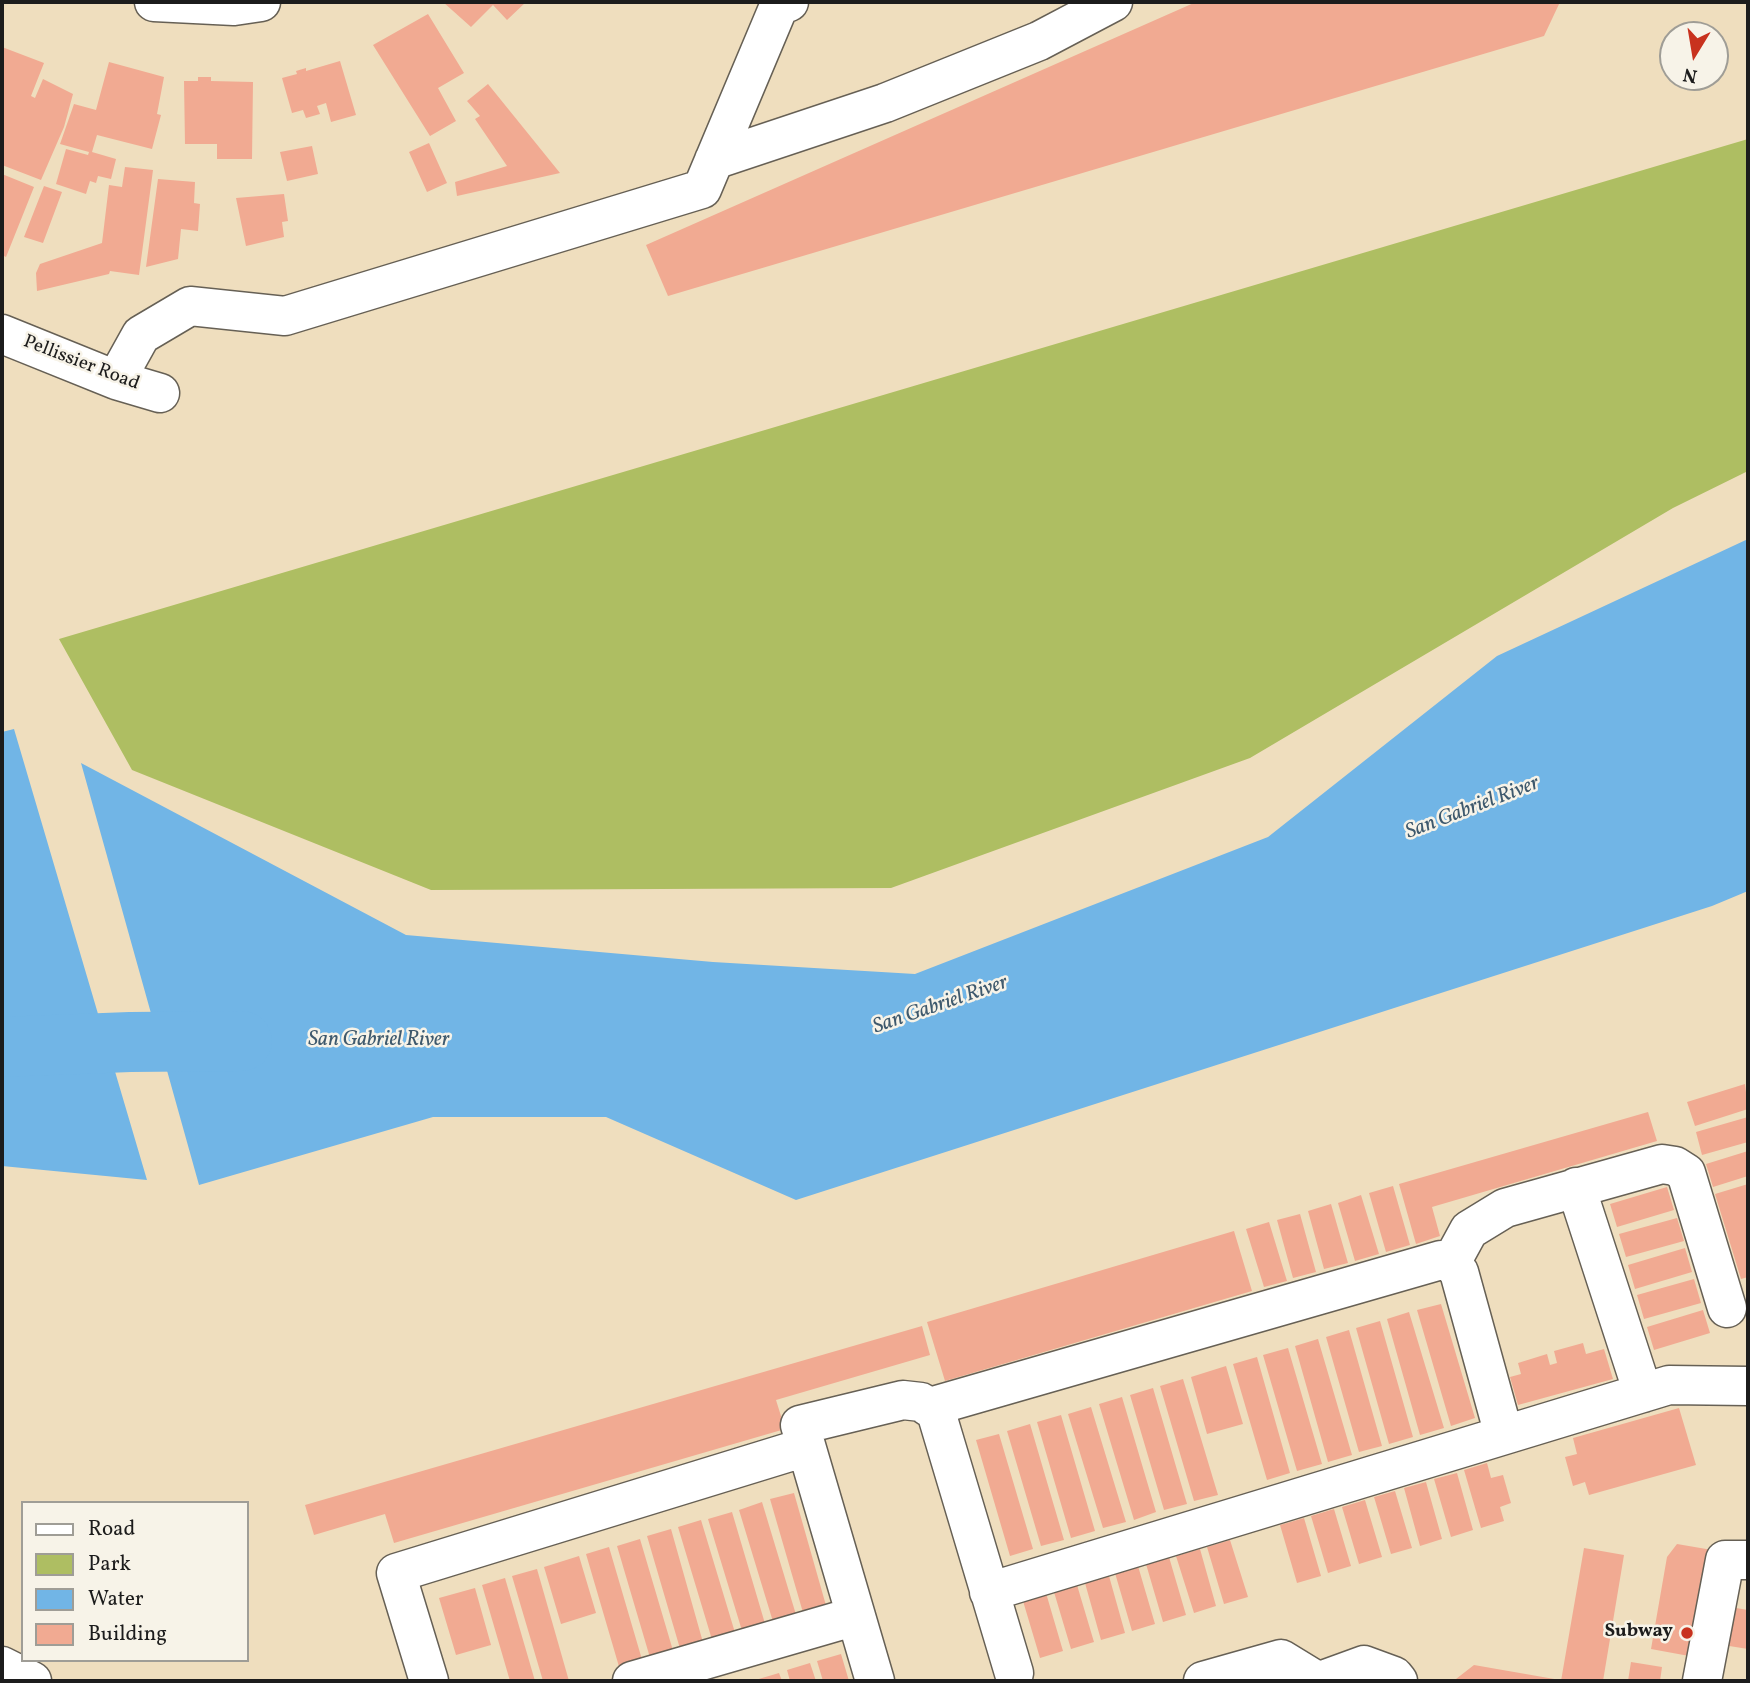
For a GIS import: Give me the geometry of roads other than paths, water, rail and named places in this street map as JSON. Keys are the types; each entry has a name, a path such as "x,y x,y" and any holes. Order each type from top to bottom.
{"main road":[{"path":"154,2 234,6 261,2"},
{"path":"714,160 885,103 1039,41 1113,2"},
{"path":"116,380 141,335 190,306 285,316 702,189 783,3"},
{"name":"Pellissier Road","path":"2,334 116,380 160,393"},
{"path":"1451,1263 1469,1230 1505,1208 1661,1164 1675,1166 1686,1173 1727,1308"},
{"path":"1576,1187 1643,1393"},
{"path":"930,1407 1441,1260 1451,1263 1459,1272 1504,1435"},
{"path":"989,1592 1669,1385 1748,1386"},
{"path":"875,1681 800,1424 903,1400 930,1407 936,1412 1014,1673"},
{"path":"429,1681 396,1573 806,1447"},
{"path":"1702,1681 1725,1560 1748,1560"},
{"path":"632,1681 856,1616"},
{"path":"1203,1681 1281,1659 1318,1681 1364,1665 1394,1676 1398,1681"},
{"path":"2,1666 32,1681"}],"water":[{"path":"1748,539 1748,891 1712,906 796,1200 606,1117 433,1117 199,1185 81,763 406,935 713,962 915,974 1268,837 1497,656"},
{"path":"14,729 147,1180 2,1166 2,732"}],"waterway":[{"name":"San Gabriel River","path":"2,1047 242,1041"}],"place":[{"name":"Subway","path":"1687,1633"}]}
